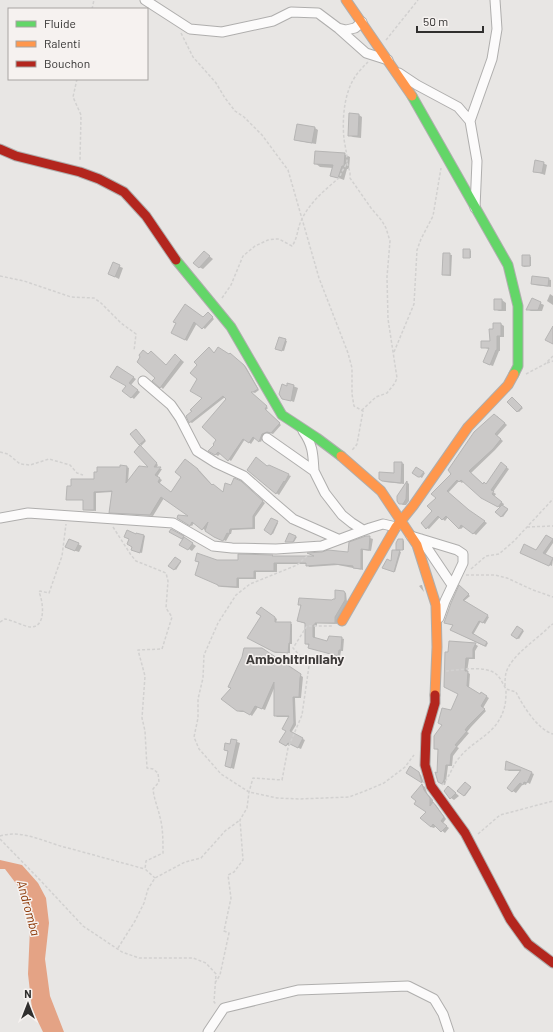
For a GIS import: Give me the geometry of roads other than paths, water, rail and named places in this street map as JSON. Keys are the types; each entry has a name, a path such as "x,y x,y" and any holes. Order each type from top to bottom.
{"street":[{"path":"145,0 190,29 222,32 273,21 291,12 318,13 338,28 366,53 388,60 400,74 458,107 470,121"},
{"path":"342,621 398,524 413,506 468,427 508,383 518,366 518,306 508,265 410,93 346,0"},
{"path":"475,208 477,161 470,121 492,60 497,29 495,0"},
{"path":"338,28 346,30 355,28 362,22"},
{"path":"0,149 16,156 80,172 99,179 124,192 146,216 175,259 231,326 282,415 337,453 381,491 398,524 411,536 417,545 436,606 435,703 426,734 425,765 431,786 458,821 510,919 528,944 553,963"},
{"path":"143,381 170,405 180,418 197,451 216,463 244,476 293,519 338,539"},
{"path":"298,426 309,439 312,447 314,471 325,493 342,515 352,524 363,530"},
{"path":"267,438 314,471"},
{"path":"0,518 28,514 173,523 213,546 239,548 311,548 322,546 383,524 398,524"},
{"path":"411,536 457,550 463,554 463,562 436,625"},
{"path":"421,539 452,586"},
{"path":"208,1032 224,1008 298,990 408,986 434,999 443,1014 449,1032"}],"water":[{"name":"Andromba","path":"0,860 22,865 38,883 46,898 49,923 45,959 50,996 64,1032 43,1032 32,1009 28,974 30,928 24,894 5,869 0,869"}],"district":[{"name":"Ambohitrinilahy","path":"295,659"}]}
